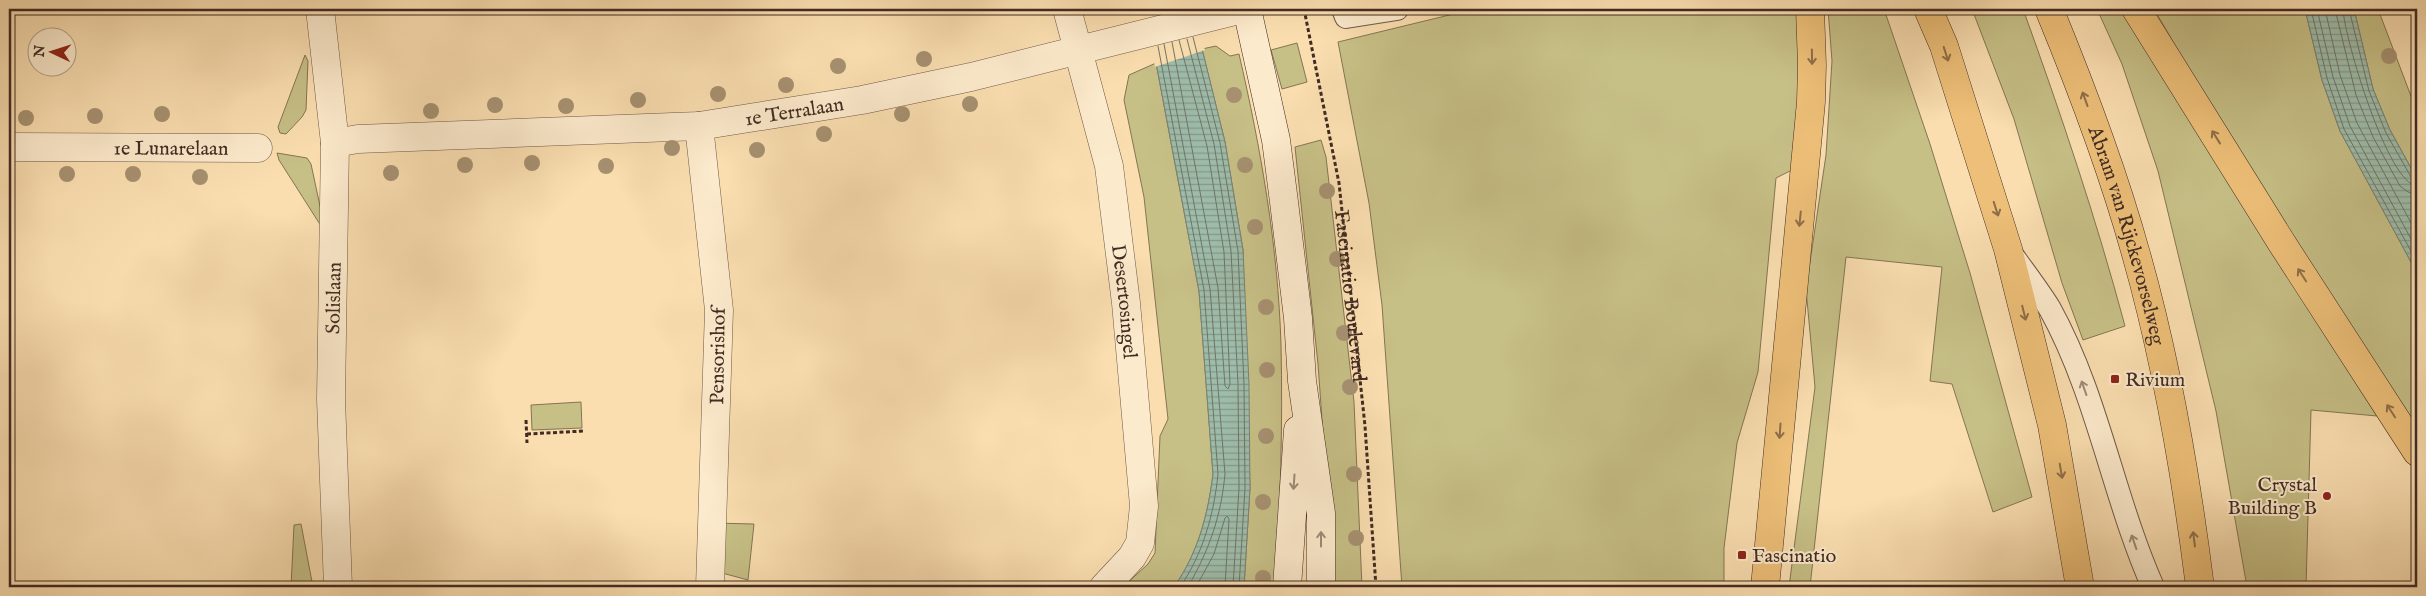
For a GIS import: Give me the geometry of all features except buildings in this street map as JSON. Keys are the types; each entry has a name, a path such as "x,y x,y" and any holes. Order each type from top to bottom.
{"highway":[{"path":"1765,587 1811,102 1810,9"},
{"path":"1928,9 1944,46 2008,249 2052,425 2080,585"},
{"name":"Abram van Rijckevorselweg","path":"2049,9 2069,57 2113,178 2136,255 2175,419 2200,587"},
{"path":"2136,9 2283,245 2417,452"}],"street":[{"name":"Solislaan","path":"320,9 335,143 331,399 338,587"},
{"name":"Desertosingel","path":"1067,9 1110,166 1126,303 1144,506 1140,542 1132,557 1104,587"},
{"name":"1e Terralaan","path":"335,143 358,140 699,126 862,100 971,77 1077,49 1120,41 1245,9"},
{"path":"1245,9 1276,140 1298,318 1302,381 1321,513 1321,587"},
{"name":"Pensorishof","path":"699,126 719,310 710,587"},
{"name":"1e Lunarelaan","path":"9,147 258,148"},
{"path":"1287,587 1302,381"}],"lane":[{"path":"1343,9 1346,17 1397,9"},
{"path":"2008,249 2050,309 2083,383 2135,543 2153,587"}],"path":[{"name":"Fascinatio Boulevard","path":"1304,9 1339,183 1365,426 1376,587"},
{"path":"526,420 527,443"},
{"path":"527,434 584,431"}],"shaded area":[{"path":"1474,9 1799,9 1803,35 1792,170 1776,178 1758,372 1737,443 1724,548 1724,587 1402,587 1382,305 1369,203 1338,42"},
{"path":"1828,9 1884,9 1930,144 1970,273 2032,497 1993,512 1952,384 1930,381 1942,267 1846,257 1810,587 1789,587 1815,387 1806,289 1826,155 1832,61"},
{"path":"1972,9 2023,9 2077,166 2125,326 2083,340 2062,283 2014,119"},
{"path":"2097,9 2122,9 2377,416 2311,410 2306,587 2247,587 2216,411 2158,171 2122,64"},
{"path":"2154,9 2305,9 2322,80 2340,131 2417,273 2417,436 2225,131"},
{"path":"2354,9 2378,9 2417,112 2417,179 2390,130 2373,89"},
{"path":"1297,43 1307,82 1282,89 1271,50"},
{"path":"1216,46 1230,56 1239,54 1261,162 1272,235 1279,308 1282,406 1276,587 1244,587 1250,488 1243,250 1225,142 1202,49"},
{"path":"305,55 308,61 306,110 286,134 280,133 278,127"},
{"path":"1156,63 1199,291 1213,474 1201,533 1190,561 1174,587 1123,587 1148,564 1155,553 1160,436 1168,419 1144,197 1124,100 1129,75"},
{"path":"1321,140 1326,157 1354,402 1362,587 1334,587 1318,364 1295,147"},
{"path":"277,153 307,158 311,164 323,220 321,226 279,160"},
{"path":"581,402 582,428 532,430 531,405"},
{"path":"714,523 754,524 748,580 711,570"},
{"path":"301,524 313,587 291,587 294,525"}],"water":[{"path":"1146,9 1202,49 1225,142 1243,250 1249,384 1250,488 1244,587 1174,587 1190,561 1201,533 1213,474 1199,291"},
{"path":"2305,9 2354,9 2373,89 2390,130 2417,179 2417,273 2340,131 2322,80"}],"pier":[{"path":"1144,9 1191,9 1205,50 1155,67"}],"place":[{"name":"Rivium","path":"2115,379"},
{"name":"Crystal Building B","path":"2327,496"},
{"name":"Fascinatio","path":"1742,555"}]}
